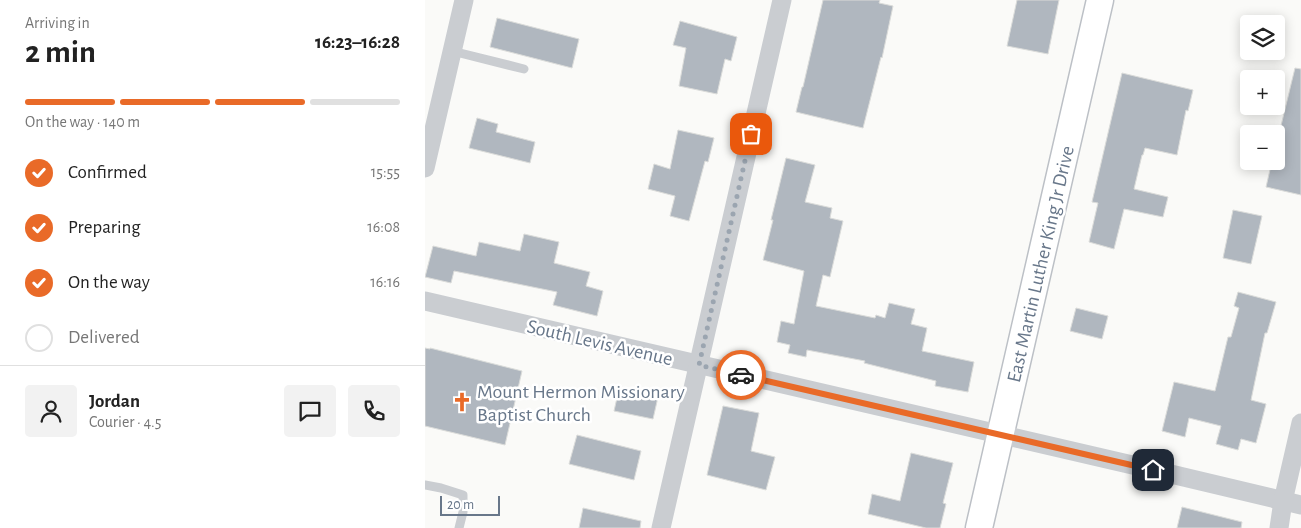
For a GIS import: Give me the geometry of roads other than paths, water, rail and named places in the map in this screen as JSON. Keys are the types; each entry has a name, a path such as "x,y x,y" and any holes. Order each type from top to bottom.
{"street":[{"path":"425,168 463,0"},
{"path":"661,528 782,0"},
{"name":"East Martin Luther King Jr Drive","path":"979,528 1100,0"},
{"name":"South Levis Avenue","path":"425,301 1301,505"},
{"path":"1279,528 1283,501 1301,423"}],"lane":[{"path":"452,52 524,69"},
{"path":"425,485 463,495 463,512 459,528"}],"place":[{"name":"Mount Hermon Missionary Baptist Church","path":"462,402"}]}
